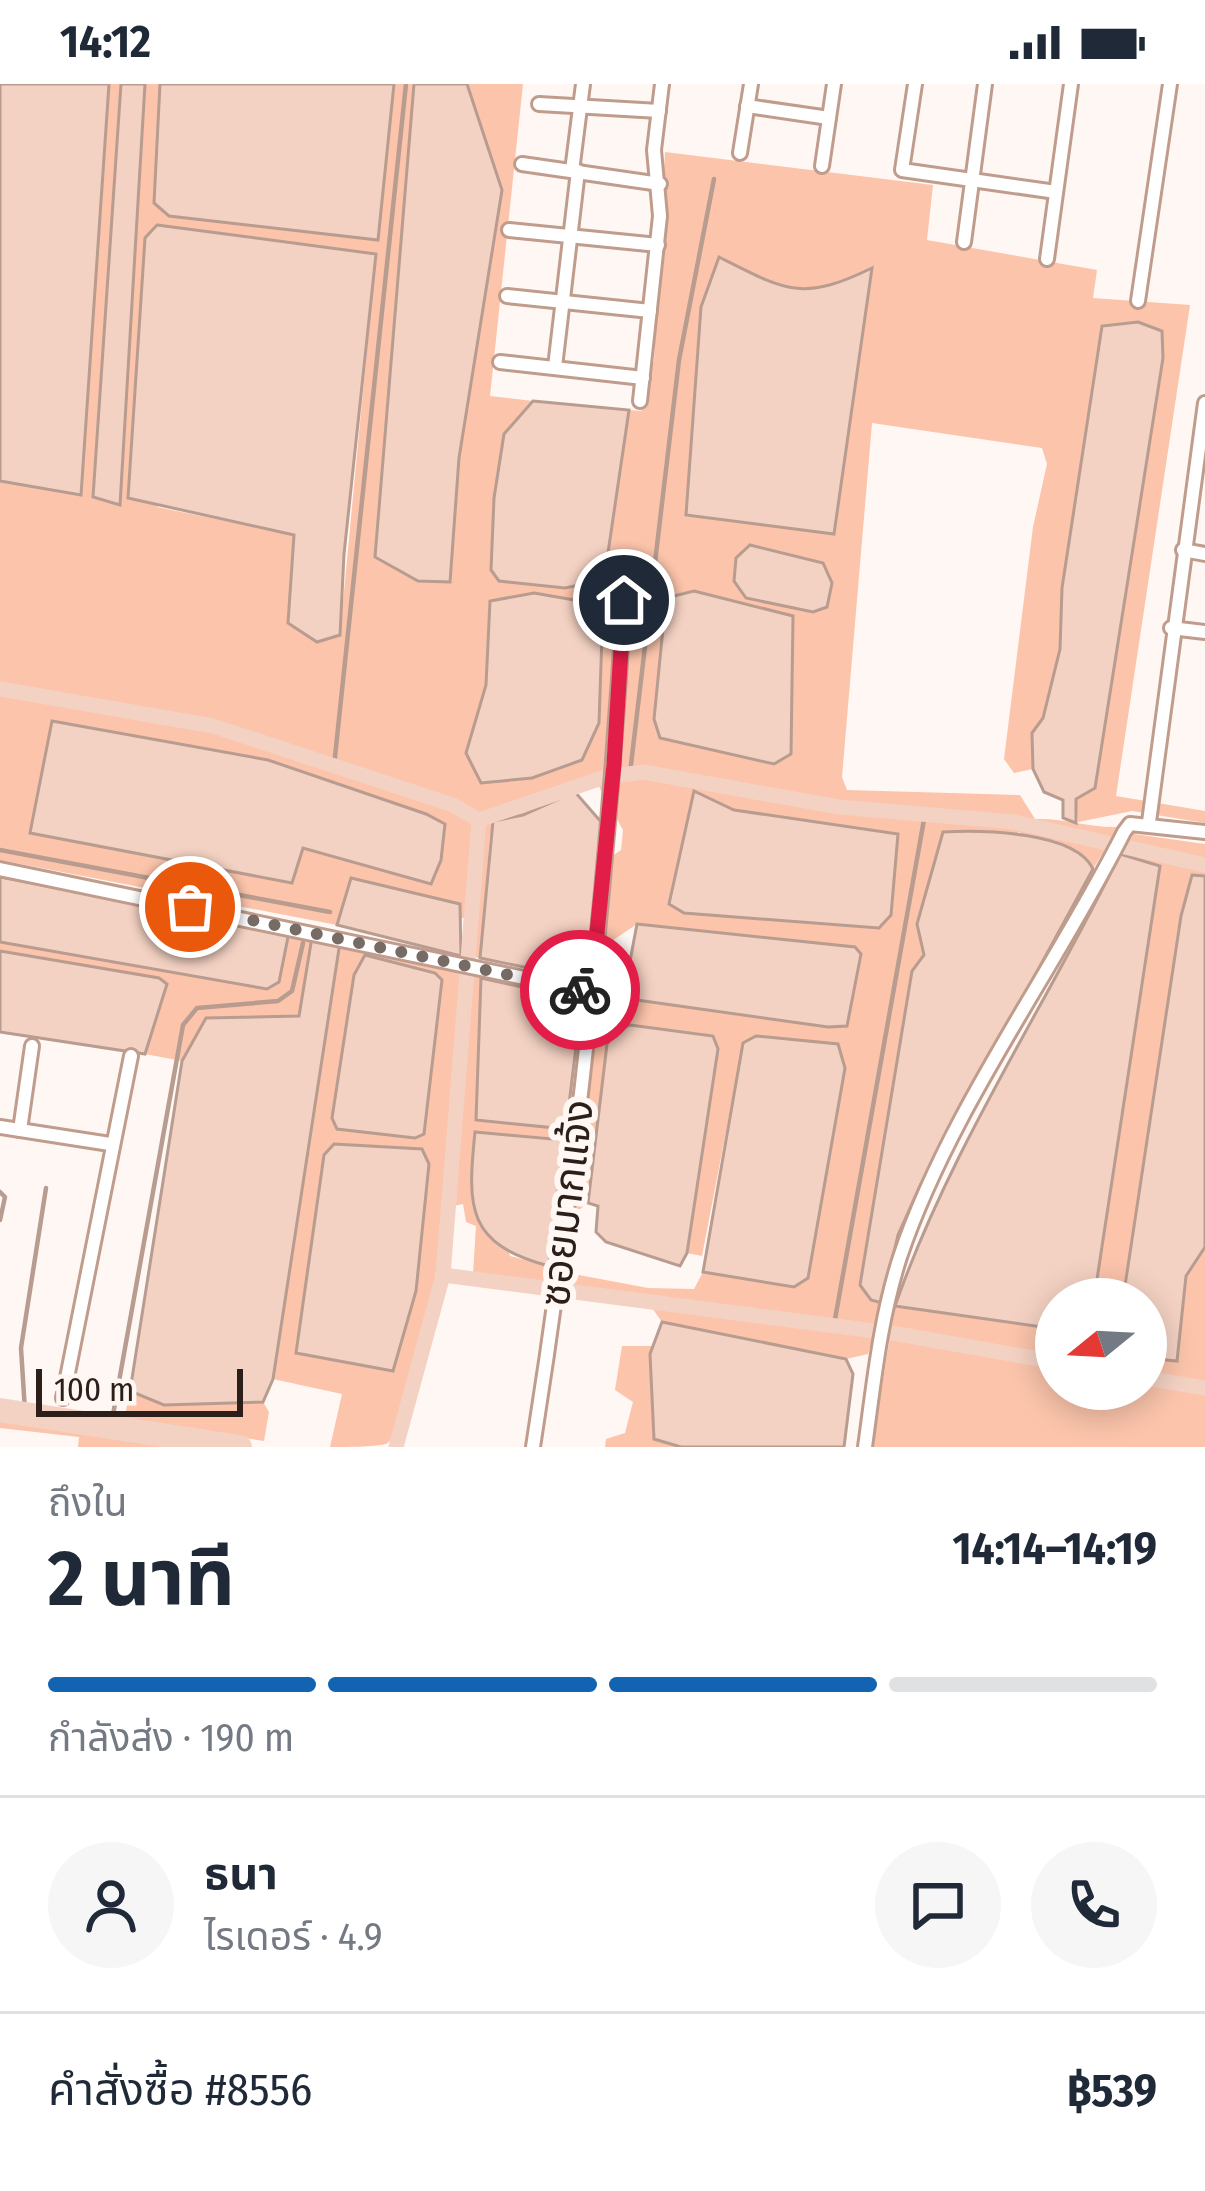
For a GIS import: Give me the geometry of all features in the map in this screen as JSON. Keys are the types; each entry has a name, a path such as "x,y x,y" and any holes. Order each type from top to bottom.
{"street":[{"path":"555,367 584,84"},
{"path":"640,401 658,244 660,184 654,150 662,84"},
{"path":"740,153 751,84"},
{"path":"822,166 834,84"},
{"path":"915,84 902,170 1056,192"},
{"path":"964,242 985,84"},
{"path":"1047,259 1071,84"},
{"path":"1138,301 1170,84"},
{"path":"539,104 659,112"},
{"path":"747,106 829,118"},
{"path":"523,164 660,184"},
{"path":"508,230 658,244"},
{"path":"507,296 650,311"},
{"path":"500,362 643,378"},
{"path":"1149,822 1171,628 1201,471 1205,403"},
{"path":"1183,550 1205,554"},
{"name":"ซอยมากแจ้ง","path":"533,1447 591,992 614,764 624,600"},
{"path":"1171,628 1205,632"},
{"path":"865,1447 882,1322 928,1188 1124,832 1130,824 1149,822 1205,832"},
{"path":"0,869 591,992"},
{"path":"20,1130 32,1046"},
{"path":"63,1398 131,1056"},
{"path":"0,1127 110,1144"}],"shaded area":[{"path":"0,84 109,84 81,495 0,481"},
{"path":"109,84 121,84 93,496 119,505 145,84 160,84 154,202 377,240 394,84 414,84 375,556 418,581 450,582 459,458 467,84 523,84 490,396 533,401 504,434 491,570 500,581 604,580 629,410 641,411 654,360 665,152 933,185 927,240 1097,270 1093,298 1190,305 1116,796 1205,811 1205,823 1132,811 1078,822 1076,799 1095,787 1163,358 1062,588 1060,649 1043,718 1032,733 1033,769 1014,773 1004,759 1033,527 1047,464 1042,448 872,423 842,777 847,790 1020,795 1035,819 1119,827 1093,869 1070,848 1019,832 917,924 924,955 912,971 860,1285 871,1300 882,1303 868,1354 846,1359 662,1322 650,1305 564,1292 563,1272 648,1288 694,1289 703,1272 793,1287 808,1278 845,1068 838,1044 743,1043 702,1256 687,1253 718,1049 714,1036 607,1044 588,1203 575,1213 580,1232 567,1226 609,858 621,850 623,830 598,785 559,797 490,834 480,958 461,956 464,918 341,915 337,925 0,860 0,481 81,494","holes":["376,254 340,634 294,535 157,507","720,258 775,286 825,291 872,270 833,534 686,514","490,602 603,605 466,753 486,685","53,721 268,760 445,824 430,884 302,847 292,883 30,833","694,791 734,810 898,834 891,915 878,928 684,913 669,904","637,924 855,947 860,954 624,993 625,979 603,973 609,943"]},
{"path":"121,84 145,84 120,505 93,497"},
{"path":"160,84 394,84 378,240 169,216 154,203"},
{"path":"414,84 467,84 502,190 459,458 450,582 418,581 375,557"},
{"path":"157,225 376,254 344,554 340,635 317,642 288,623 294,535 128,498 145,238"},
{"path":"719,257 794,288 828,285 872,268 834,534 686,515 701,307"},
{"path":"1138,322 1162,331 1163,358 1095,788 1076,799 1076,823 1063,818 1063,800 1044,792 1033,769 1032,733 1043,718 1060,649 1062,588 1102,326"},
{"path":"533,401 629,410 604,580 565,588 499,581 491,570 494,498 504,434"},
{"path":"750,545 823,563 832,583 827,607 813,612 746,598 734,581 736,558"},
{"path":"694,591 793,616 791,754 774,764 660,738 654,719 666,598"},
{"path":"534,593 603,605 599,723 582,760 532,778 481,783 466,753 486,685 490,601"},
{"path":"52,721 268,760 426,814 445,824 441,860 431,884 303,848 292,883 30,833"},
{"path":"694,791 734,810 898,834 891,915 879,928 684,913 669,904"},
{"path":"575,792 602,823 586,980 480,958 493,821 523,815"},
{"path":"943,832 1048,840 1083,856 1093,869 920,1186 898,1235 882,1303 871,1300 860,1285 912,971 924,955 917,924"},
{"path":"1134,834 1205,844 1205,876 1192,876 1126,1278 1097,1278 1160,867 1120,854"},
{"path":"1120,854 1160,866 1097,1278 1035,1278 1035,1326 895,1306 943,1189"},
{"path":"1192,875 1205,876 1205,1247 1186,1276 1177,1361 1167,1360 1167,1278 1126,1278 1181,916"},
{"path":"0,877 289,932 279,982 267,989 0,942"},
{"path":"351,878 460,904 461,956 337,925"},
{"path":"637,924 855,947 861,954 847,1026 630,999 624,993"},
{"path":"289,932 312,937 299,1016 207,1018 182,1061 145,1054 167,985 159,978 0,951 0,942 267,989"},
{"path":"312,937 340,942 273,1379 263,1402 164,1405 130,1391 182,1061 206,1018 299,1016"},
{"path":"340,942 481,978 476,1119 566,1129 564,1140 475,1132 510,1256 549,1266 545,1290 473,1274 476,1226 466,1222 463,1204 442,1208 419,1372 398,1430 386,1444 330,1447 342,1394 273,1379"},
{"path":"0,951 159,978 167,984 145,1054 0,1032"},
{"path":"365,955 435,973 442,980 424,1134 415,1138 337,1129 332,1118 354,975"},
{"path":"481,978 577,999 581,1006 566,1129 476,1120"},
{"path":"630,1025 713,1036 718,1049 687,1253 680,1266 606,1242 596,1232 598,1206 588,1203 607,1044 618,1029"},
{"path":"756,1036 838,1044 845,1068 808,1278 794,1287 703,1272 743,1043"},
{"path":"475,1132 564,1140 549,1266 502,1247 478,1220 472,1182"},
{"path":"334,1144 422,1149 429,1164 416,1291 393,1371 296,1353 324,1155"},
{"path":"1205,1247 1205,1447 872,1447 895,1306 1035,1326 1035,1410 1167,1410 1167,1360 1177,1361 1186,1276"},
{"path":"662,1322 846,1359 853,1374 844,1447 681,1447 654,1439 650,1354"},
{"path":"622,1346 652,1346 653,1438 681,1447 605,1447 606,1439 625,1433 633,1402 615,1390"},
{"path":"130,1391 164,1405 263,1402 269,1412 264,1441 124,1420"},
{"path":"0,1416 215,1447 78,1447 79,1437 0,1428"}],"waterway":[{"path":"334,766 406,84"},
{"path":"630,773 679,360 714,179"},
{"path":"0,689 213,726 453,805 479,820 443,1275 396,1447"},
{"path":"479,820 605,777 643,772 839,807 1014,822 1205,865"},
{"path":"834,1325 925,814"},
{"path":"0,850 330,912"},
{"path":"111,1426 183,1025 197,1008 278,1001 292,991 303,943"},
{"path":"25,1411 21,1348 46,1188"},
{"path":"0,1192 5,1197 0,1220"},
{"path":"443,1275 898,1334 1035,1358"},
{"path":"1167,1382 1205,1388"},
{"path":"0,1410 240,1447"}],"way so far":[{"path":"190,907 580,990"}],"route":[{"path":"580,990 591,992 614,764 624,600"}]}
